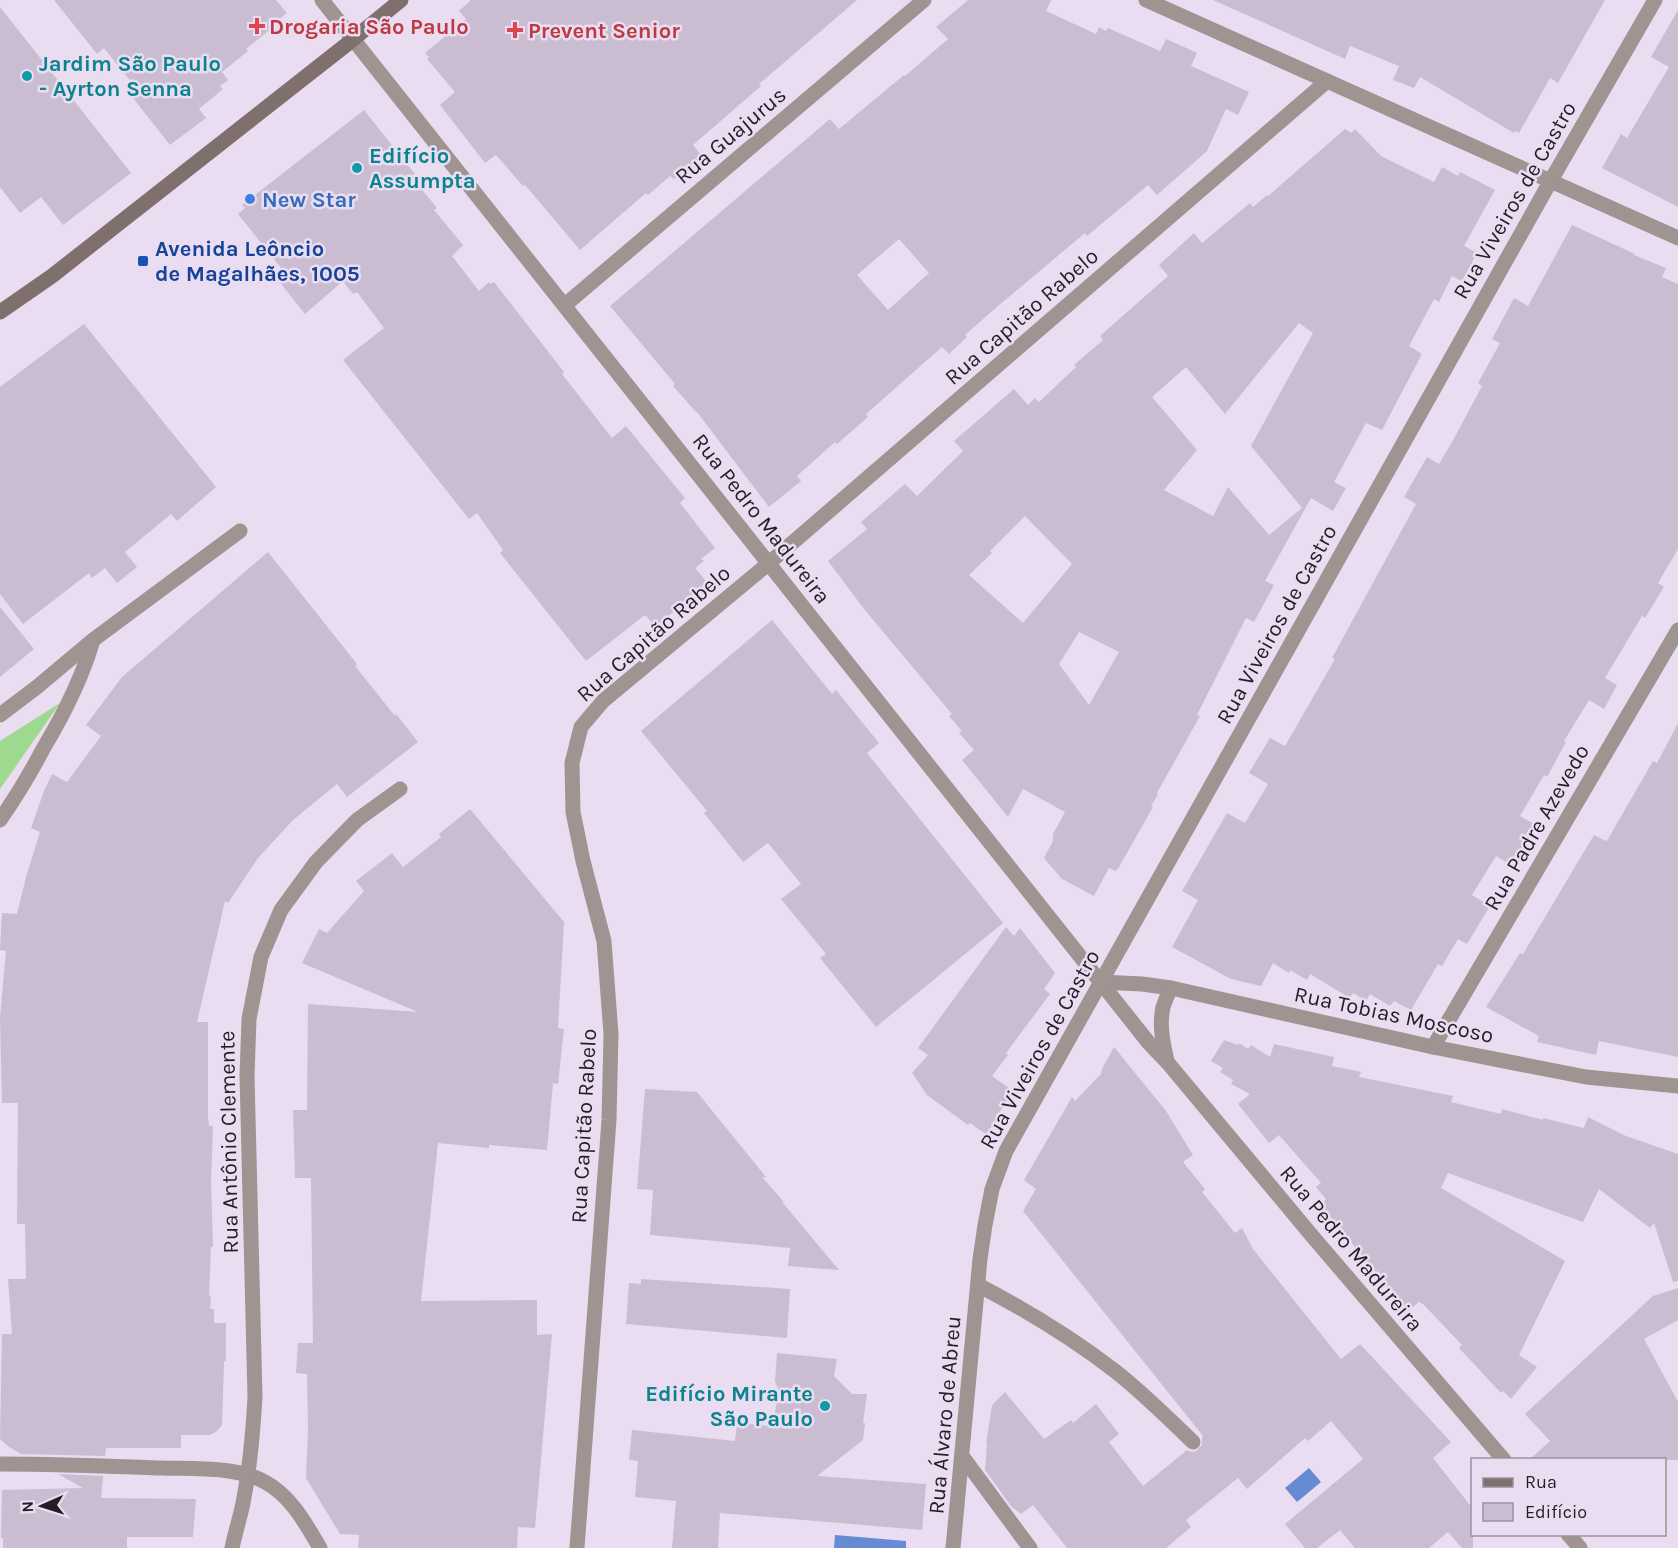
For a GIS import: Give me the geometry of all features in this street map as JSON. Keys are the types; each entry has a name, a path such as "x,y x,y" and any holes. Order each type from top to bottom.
{"main road":[{"path":"0,312 52,276 401,0"}],"street":[{"name":"Rua Pedro Madureira","path":"322,0 1148,1042 1501,1458"},
{"name":"Rua Guajurus","path":"565,305 924,0"},
{"path":"1146,0 1678,238"},
{"name":"Rua Viveiros de Castro","path":"978,1285 985,1225 992,1190 1006,1151 1550,182 1655,0"},
{"name":"Rua Capitão Rabelo","path":"577,1548 609,1120 611,1034 604,941 582,861 573,812 572,763 581,727 603,701 769,563 1327,81"},
{"path":"0,715 93,640 240,531"},
{"name":"Rua Padre Azevedo","path":"1432,1047 1678,630"},
{"path":"0,820 17,796 64,712 86,663 93,640"},
{"name":"Rua Antônio Clemente","path":"232,1548 248,1475 255,1397 247,1076 249,1019 261,957 281,910 316,862 357,820 400,789"},
{"name":"Rua Tobias Moscoso","path":"1101,982 1171,988 1432,1047 1586,1077 1678,1086"},
{"name":"Rua Pedro Madureira","path":"1168,1064 1162,1027 1163,1007 1171,988"},
{"path":"978,1285 1022,1308 1068,1337 1158,1408 1193,1442"},
{"name":"Rua Álvaro de Abreu","path":"953,1548 978,1285"},
{"path":"962,1456 1030,1548"},
{"path":"0,1464 207,1469 248,1475 267,1482 286,1498 302,1518 320,1548"},
{"path":"1570,1536 1580,1548"}],"green space":[{"path":"60,703 0,789 0,741"}],"water":[{"path":"1309,1468 1321,1482 1297,1502 1285,1488"},
{"path":"835,1535 906,1541 906,1548 834,1548"}],"building":[{"path":"54,0 276,0 287,13 279,19 281,21 246,49 248,51 222,72 228,80 220,86 223,89 199,109 206,118 170,145 129,93 136,88 104,48 97,54"},
{"path":"471,0 857,0 759,84 761,86 693,145 702,156 674,179 670,176 648,195 646,193 580,250 525,185 523,186 496,155 485,163 440,105 455,92 427,59 429,57 425,53 466,19 459,11"},
{"path":"968,0 1051,0 1046,11 1096,34 1099,27 1106,31 1108,28 1160,51 1166,39 1182,46 1197,53 1191,66 1249,92 1238,115 1226,109 1207,151 1157,195 1148,185 1087,236 1085,233 998,306 965,335 967,337 949,354 942,347 866,414 868,417 837,444 835,442 797,476 801,481 769,507 697,412 673,386 675,384 610,306 830,119 839,129 905,76 948,39 936,27","holes":["899,239 929,273 888,310 857,275"]},
{"path":"1213,0 1605,0 1558,83 1550,78 1519,133 1515,131 1514,133 1420,77 1414,88 1393,80 1399,66 1350,46 1345,59"},
{"name":"Jardim São Paulo - Ayrton Senna","path":"0,7 131,173 63,225 41,197 20,213 0,187"},
{"path":"1678,10 1678,207 1602,168 1621,134 1627,138 1669,67 1651,57"},
{"path":"364,110 415,174 411,176 437,208 434,210 463,245 452,256 479,291 489,282 491,284 494,282 612,438 626,426 685,498 680,503 715,548 701,559 704,561 695,568 707,582 656,627 645,615 586,661 500,553 503,550 477,513 469,519 343,360 384,328 357,292 353,294 343,281 305,314 274,275 282,269 238,214 245,208 242,205"},
{"path":"1345,129 1351,133 1355,129 1381,156 1434,182 1442,167 1458,176 1460,172 1495,190 1464,246 1477,253 1462,281 1452,276 1439,302 1434,299 1409,346 1422,354 1382,430 1366,423 1334,482 1346,488 1333,511 1311,498 1265,581 1274,585 1254,622 1246,618 1197,715 1200,716 1157,793 1151,806 1153,807 1119,867 1116,871 1109,868 1094,896 1062,879 1044,858 1065,812 1023,789 1008,817 962,760 974,750 959,733 962,731 949,716 952,714 864,609 828,561 867,529 861,522 905,484 917,496 963,451 954,441 1014,389 1028,405 1035,398 1039,402 1076,367 1074,365 1103,340 1100,336 1168,276 1159,265 1194,233 1202,243 1250,203 1253,207","holes":["1299,323 1313,333 1251,446 1302,508 1269,535 1228,487 1213,516 1164,490 1197,450 1152,397 1186,367 1225,414","1025,516 1072,564 1023,623 969,575 992,553 990,551","1079,632 1119,652 1089,705 1059,664"]},
{"path":"1572,225 1666,268 1662,277 1678,284 1678,549 1658,583 1664,587 1645,618 1642,616 1605,678 1617,685 1604,709 1589,700 1564,741 1566,742 1547,777 1544,775 1520,816 1536,825 1511,865 1496,856 1472,895 1490,906 1467,944 1458,939 1442,966 1438,964 1411,1010 1394,1001 1390,1006 1370,994 1366,1001 1353,993 1350,998 1310,974 1307,980 1273,963 1261,986 1231,979 1172,947 1198,900 1182,891 1227,813 1245,823 1268,784 1249,773 1270,738 1285,746 1335,659 1332,658 1416,504 1404,497 1427,457 1439,464 1482,386 1478,383 1500,343 1492,339 1514,298 1528,306"},
{"path":"84,324 216,487 177,521 171,514 125,552 137,567 117,583 105,568 92,578 89,573 23,624 0,594 0,387"},
{"path":"268,552 357,664 355,666 418,742 347,797 337,784 293,820 258,858 228,903 225,901 197,1022 208,1022 208,1116 209,1126 213,1126 211,1182 213,1247 211,1247 209,1296 211,1296 210,1309 214,1309 214,1323 226,1323 222,1425 210,1435 181,1435 181,1448 106,1448 105,1456 21,1454 0,1439 2,1334 12,1334 8,1279 26,1279 25,1224 17,1224 18,1103 2,1103 0,1018 6,951 0,950 2,913 17,914 40,832 31,828 52,774 67,782 101,736 86,725 122,677"},
{"path":"0,607 34,649 0,677"},
{"path":"772,620 832,694 836,690 879,743 867,753 1003,923 876,1027 820,958 826,954 781,899 801,884 768,843 743,862 704,813 707,811 641,731"},
{"path":"1678,723 1678,1057 1599,1041 1596,1055 1537,1042 1539,1036 1486,1007 1520,953 1523,954 1594,835 1606,841 1608,839 1653,761 1657,763"},
{"path":"470,809 564,922 558,1028 564,1029 558,1084 553,1083 547,1150 438,1143 421,1301 537,1300 537,1335 552,1334 535,1528 518,1527 517,1548 358,1548 359,1535 340,1534 306,1478 307,1374 296,1373 298,1343 313,1343 311,1178 295,1178 293,1110 307,1110 308,1004 418,1012 302,963 319,929 327,933 364,891 356,881 392,853 403,867 441,837 439,834"},
{"path":"1006,927 1014,936 1020,928 1055,973 1044,989 1050,994 1006,1053 1008,1055 992,1076 1012,1090 987,1135 970,1123 968,1125 927,1095 912,1073 928,1055 918,1048"},
{"path":"1224,1040 1238,1045 1239,1043 1248,1049 1251,1045 1270,1057 1274,1044 1334,1057 1332,1066 1361,1072 1359,1077 1453,1096 1451,1102 1501,1114 1502,1109 1584,1128 1588,1117 1626,1136 1678,1154 1678,1281 1673,1282 1654,1223 1650,1228 1599,1189 1583,1222 1448,1173 1441,1188 1565,1261 1519,1355 1537,1367 1511,1399 1503,1391 1501,1393 1459,1348 1462,1345 1424,1305 1419,1302 1408,1311 1320,1205 1326,1199 1316,1187 1321,1183 1279,1135 1269,1143 1238,1104 1250,1094 1231,1084 1233,1080 1220,1072 1223,1068 1211,1061"},
{"path":"1114,1047 1166,1111 1193,1155 1183,1162 1205,1189 1202,1192 1235,1233 1242,1228 1253,1249 1341,1359 1360,1344 1451,1442 1433,1458 1471,1506 1473,1548 1462,1548 1448,1532 1429,1548 1355,1548 1340,1530 1317,1548 1305,1548 1285,1524 1363,1459 1331,1421 1308,1441 1305,1438 1247,1489 1238,1478 1186,1520 1191,1527 1166,1548 1067,1548 1033,1505 1021,1514 1011,1506 985,1470 992,1405 1005,1392 1044,1439 1071,1420 1073,1423 1096,1404 1119,1434 1109,1442 1143,1486 1187,1450 1196,1451 1202,1445 1203,1436 1023,1211 1036,1189 1024,1180 1072,1097 1075,1101 1101,1074"},
{"path":"645,1089 697,1092 766,1177 762,1177 839,1270 788,1266 790,1248 650,1235 653,1190 637,1189"},
{"path":"641,1279 790,1289 787,1338 626,1324 629,1283 641,1284"},
{"path":"1678,1288 1678,1320 1644,1339 1678,1402 1678,1460 1666,1460 1666,1458 1531,1458 1550,1441 1525,1414 1653,1296"},
{"path":"777,1353 837,1359 834,1376 852,1394 867,1394 863,1440 817,1476 926,1484 922,1530 720,1513 718,1548 672,1548 676,1501 635,1497 638,1461 629,1460 632,1430 735,1441 737,1423 772,1426 779,1392 775,1381"},
{"path":"58,1474 103,1476 101,1498 196,1499 193,1537 127,1537 127,1548 3,1548 3,1538 1,1538 2,1490 83,1488"}],"place":[{"name":"Drogaria São Paulo","path":"257,26"},
{"name":"Prevent Senior","path":"515,30"},
{"name":"Jardim São Paulo - Ayrton Senna","path":"27,76"},
{"name":"Edifício Assumpta","path":"357,168"},
{"name":"New Star","path":"250,199"},
{"name":"Avenida Leôncio de Magalhães, 1005","path":"143,261"},
{"name":"Edifício Mirante São Paulo","path":"825,1406"}]}
